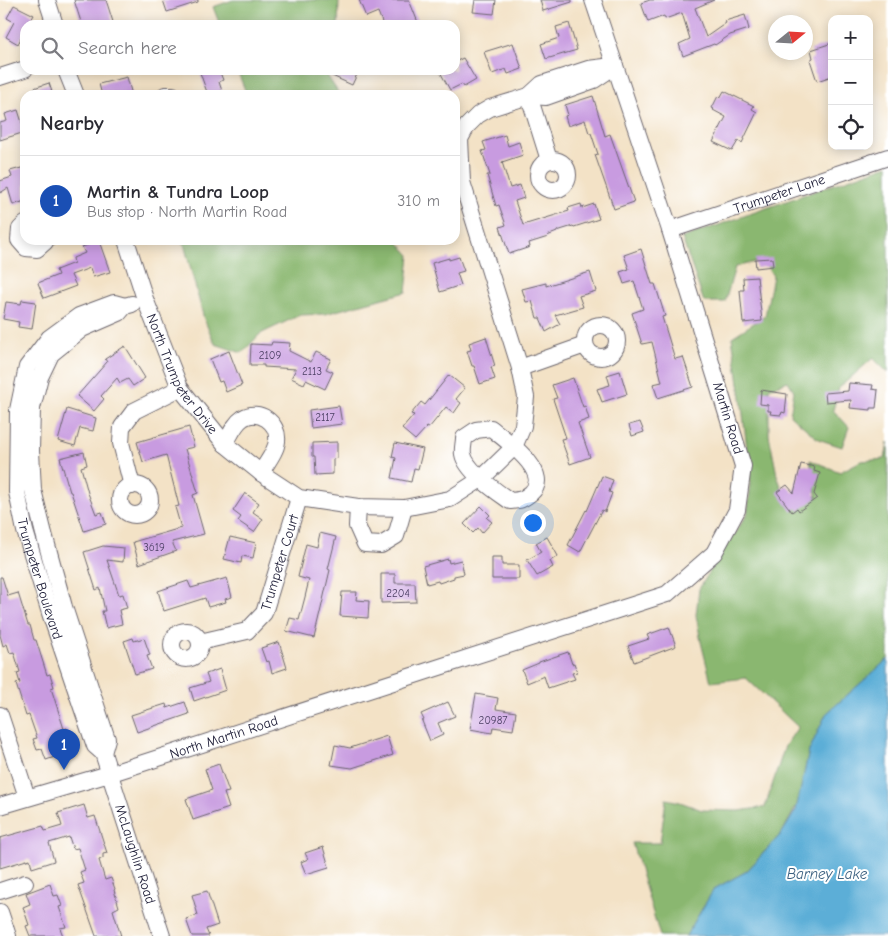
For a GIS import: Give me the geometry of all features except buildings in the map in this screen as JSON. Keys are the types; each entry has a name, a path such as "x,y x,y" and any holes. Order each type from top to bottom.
{"street":[{"path":"47,0 53,20"},
{"name":"Martin Road","path":"446,664 668,594 714,553 737,510 743,466 670,230 593,0"},
{"name":"North Trumpeter Drive","path":"128,245 145,299 180,388 225,444 261,473 299,498 358,507 404,508 450,499 481,479 514,447 523,426 526,397 520,368 462,182 460,139 467,126 478,115 490,108 530,96 542,84 588,69 615,66"},
{"path":"0,77 20,71"},
{"path":"68,75 74,90"},
{"path":"530,96 549,160"},
{"name":"Trumpeter Lane","path":"670,230 888,157"},
{"path":"20,229 20,241"},
{"path":"23,245 26,248 37,249 42,245"},
{"name":"Trumpeter Boulevard","path":"109,774 102,753 95,746 50,613 25,531 17,492 18,410 27,367 49,338 79,316 114,303 125,306 145,299"},
{"path":"520,368 586,345"},
{"path":"132,486 121,443 122,428 134,411 180,388"},
{"name":"North Trumpeter Drive","path":"225,444 236,424 243,418 252,415 268,420 274,426 277,444 261,473"},
{"path":"490,428 514,447 531,463 537,479 535,490 522,500 510,501 481,479 467,464 462,453 464,438 476,430 490,428"},
{"name":"Trumpeter Court","path":"200,642 247,632 264,613 299,498"},
{"path":"358,507 357,526 365,544 381,545 396,536 404,508"},
{"name":"North Martin Road","path":"0,806 109,774 446,664"},
{"path":"0,715 27,798"},
{"name":"McLaughlin Road","path":"109,774 162,936"},
{"path":"0,891 25,883"},
{"path":"0,912 8,936"}],"green space":[{"path":"233,0 339,0 338,20 218,20 213,7"},
{"path":"239,75 327,75 337,90 245,90"},
{"path":"888,165 888,373 873,358 839,388 833,410 849,427 842,447 818,439 790,415 794,391 788,381 769,388 769,435 777,475 788,506 817,498 810,460 840,472 861,461 885,459 888,442 888,659 826,714 809,751 798,803 782,833 747,871 714,889 686,936 660,936 632,843 660,843 666,799 702,810 739,811 765,807 785,746 798,727 746,678 711,682 696,615 699,589 747,515 751,484 732,337 765,316 773,276 763,260 735,267 725,302 704,302 682,238"},
{"path":"184,245 401,245 410,255 406,292 325,314 300,315 260,334 242,353 215,344 204,319"}],"water":[{"name":"Barney Lake","path":"888,659 888,936 686,936 714,889 747,871 782,833 796,810 809,751 826,714"}],"place":[{"name":"Martin & Tundra Loop","path":"64,770"}]}
